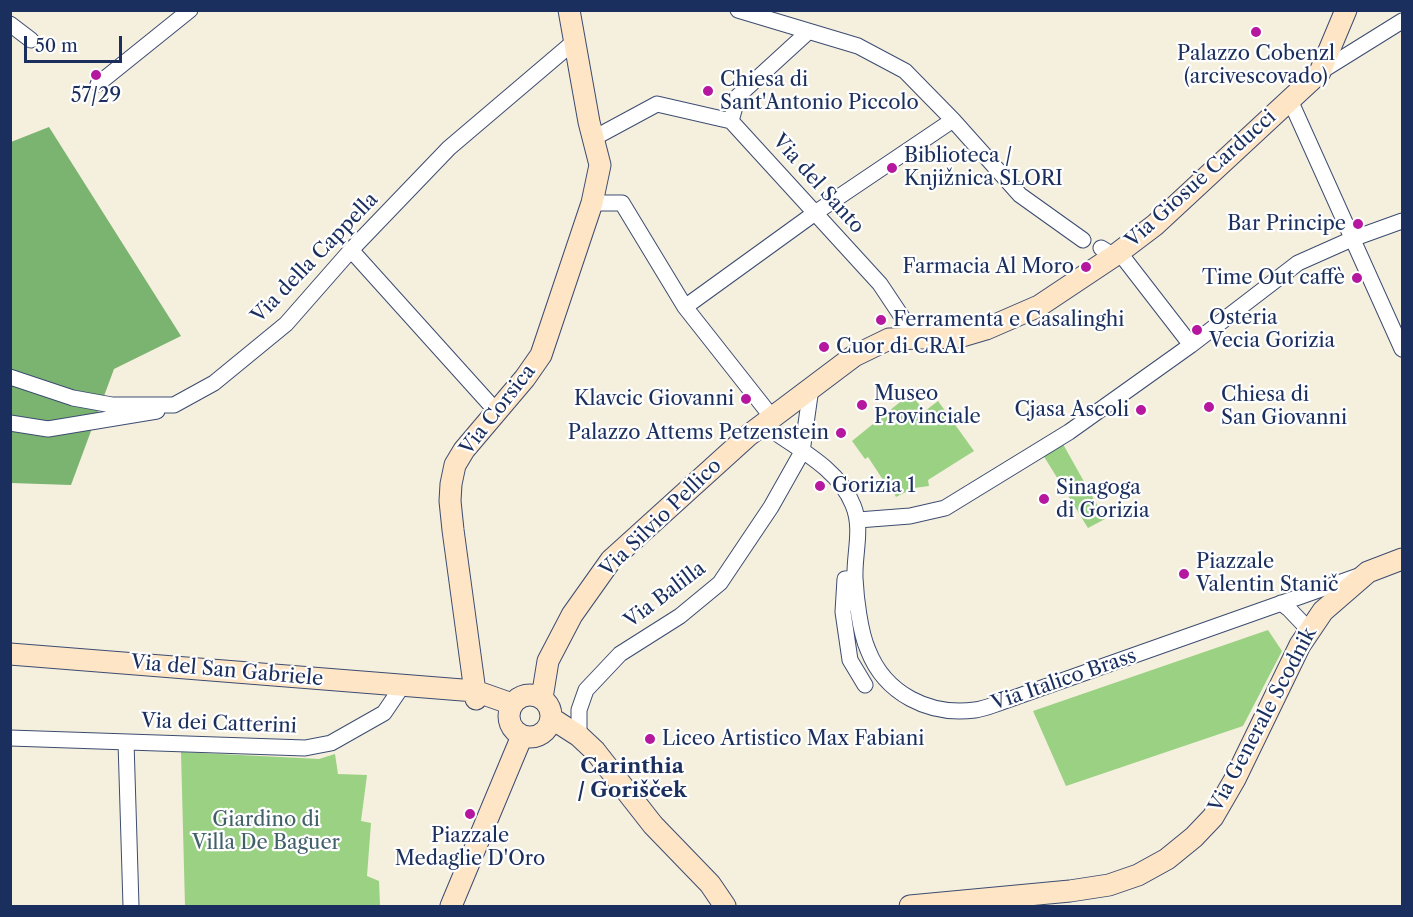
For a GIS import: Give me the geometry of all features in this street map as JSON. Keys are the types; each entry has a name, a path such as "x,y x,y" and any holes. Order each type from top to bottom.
{"main road":[{"path":"569,10 594,138"},
{"path":"1320,72 1346,10"},
{"name":"Via Giosuè Carducci","path":"810,388 854,356 889,339 958,337 986,329 1039,306 1111,252 1155,225 1320,72"},
{"name":"Via Corsica","path":"476,695 450,501 455,465 464,450 541,355 591,203 600,165 594,138"},
{"name":"Via Silvio Pellico","path":"542,698 548,661 572,615 611,560 767,420 810,388"},
{"name":"Via Italico Brass","path":"1368,572 1402,559"},
{"name":"Via Generale Scodnik","path":"910,906 1070,891 1109,885 1138,875 1167,859 1194,837 1213,817 1236,779 1309,630 1323,610 1368,572"},
{"name":"Via del San Gabriele","path":"10,654 403,685 476,695 511,707"},
{"path":"529,694 542,698 550,707 552,718 548,729 539,736 522,736 512,728 508,717 511,707 517,699 529,694"},
{"path":"552,718 579,736 595,751 653,825 710,884 725,906"},
{"path":"451,906 522,736"}],"street":[{"path":"98,84 190,10"},
{"path":"738,10 858,46 905,71 953,120 1020,195 1083,240"},
{"path":"1320,72 1402,21"},
{"path":"10,24 31,40"},
{"path":"594,138 657,104 731,121 738,96 808,32"},
{"name":"Via della Cappella","path":"10,377 72,398 112,405 174,405 214,383 286,324 351,250 449,148 576,40"},
{"path":"1290,100 1402,349"},
{"path":"686,307 815,213 953,120"},
{"name":"Via del Santo","path":"731,121 880,284 916,338"},
{"path":"591,203 622,203 686,307 767,420 802,452 829,470 852,502 858,520 910,516 945,508 1059,437 1191,345 1298,262 1402,221"},
{"path":"351,250 497,412"},
{"path":"1111,252 1191,345"},
{"path":"802,452 810,388"},
{"path":"10,423 48,429 147,414 174,405"},
{"name":"Via Balilla","path":"579,736 579,710 586,690 620,654 680,616 720,582 771,507 802,452"},
{"name":"Via Italico Brass","path":"858,520 855,578 867,649 878,670 889,684 921,705 939,710 977,710 1002,702 1368,572"},
{"path":"855,578 845,579 843,612 850,660 865,685"},
{"path":"1281,603 1309,630"},
{"name":"Via dei Catterini","path":"10,738 305,748 331,743 384,713 403,685"},
{"path":"126,742 131,906"}],"green space":[{"path":"49,127 181,336 114,369 71,485 11,483 11,142"},
{"path":"910,394 925,411 938,401 974,451 928,480 929,486 914,488 896,497 890,485 887,486 868,457 865,459 852,441"},
{"path":"1059,437 1105,519 1088,528 1040,450"},
{"path":"1268,630 1282,651 1243,726 1066,786 1033,711"},
{"name":"Giardino di Villa De Baguer","path":"181,752 319,759 335,754 338,774 367,775 361,821 371,823 367,876 379,881 380,906 185,906"}],"place":[{"name":"Palazzo Cobenzl (arcivescovado)","path":"1256,32"},
{"name":"57/29","path":"96,75"},
{"name":"Chiesa di Sant'Antonio Piccolo","path":"708,91"},
{"name":"Biblioteca / Knjižnica SLORI","path":"892,168"},
{"name":"Bar Principe","path":"1358,224"},
{"name":"Farmacia Al Moro","path":"1086,267"},
{"name":"Time Out caffè","path":"1357,278"},
{"name":"Ferramenta e Casalinghi","path":"881,320"},
{"name":"Osteria Vecia Gorizia","path":"1197,330"},
{"name":"Cuor di CRAI","path":"824,347"},
{"name":"Klavcic Giovanni","path":"746,399"},
{"name":"Museo Provinciale","path":"862,405"},
{"name":"Chiesa di San Giovanni","path":"1209,407"},
{"name":"Cjasa Ascoli","path":"1141,410"},
{"name":"Palazzo Attems Petzenstein","path":"841,433"},
{"name":"Gorizia 1","path":"820,486"},
{"name":"Sinagoga di Gorizia","path":"1044,499"},
{"name":"Piazzale Valentin Stanič","path":"1184,574"},
{"name":"Liceo Artistico Max Fabiani","path":"650,739"},
{"name":"Piazzale Medaglie D'Oro","path":"470,814"}],"district":[{"name":"Carinthia / Gorišček","path":"632,779"}]}
